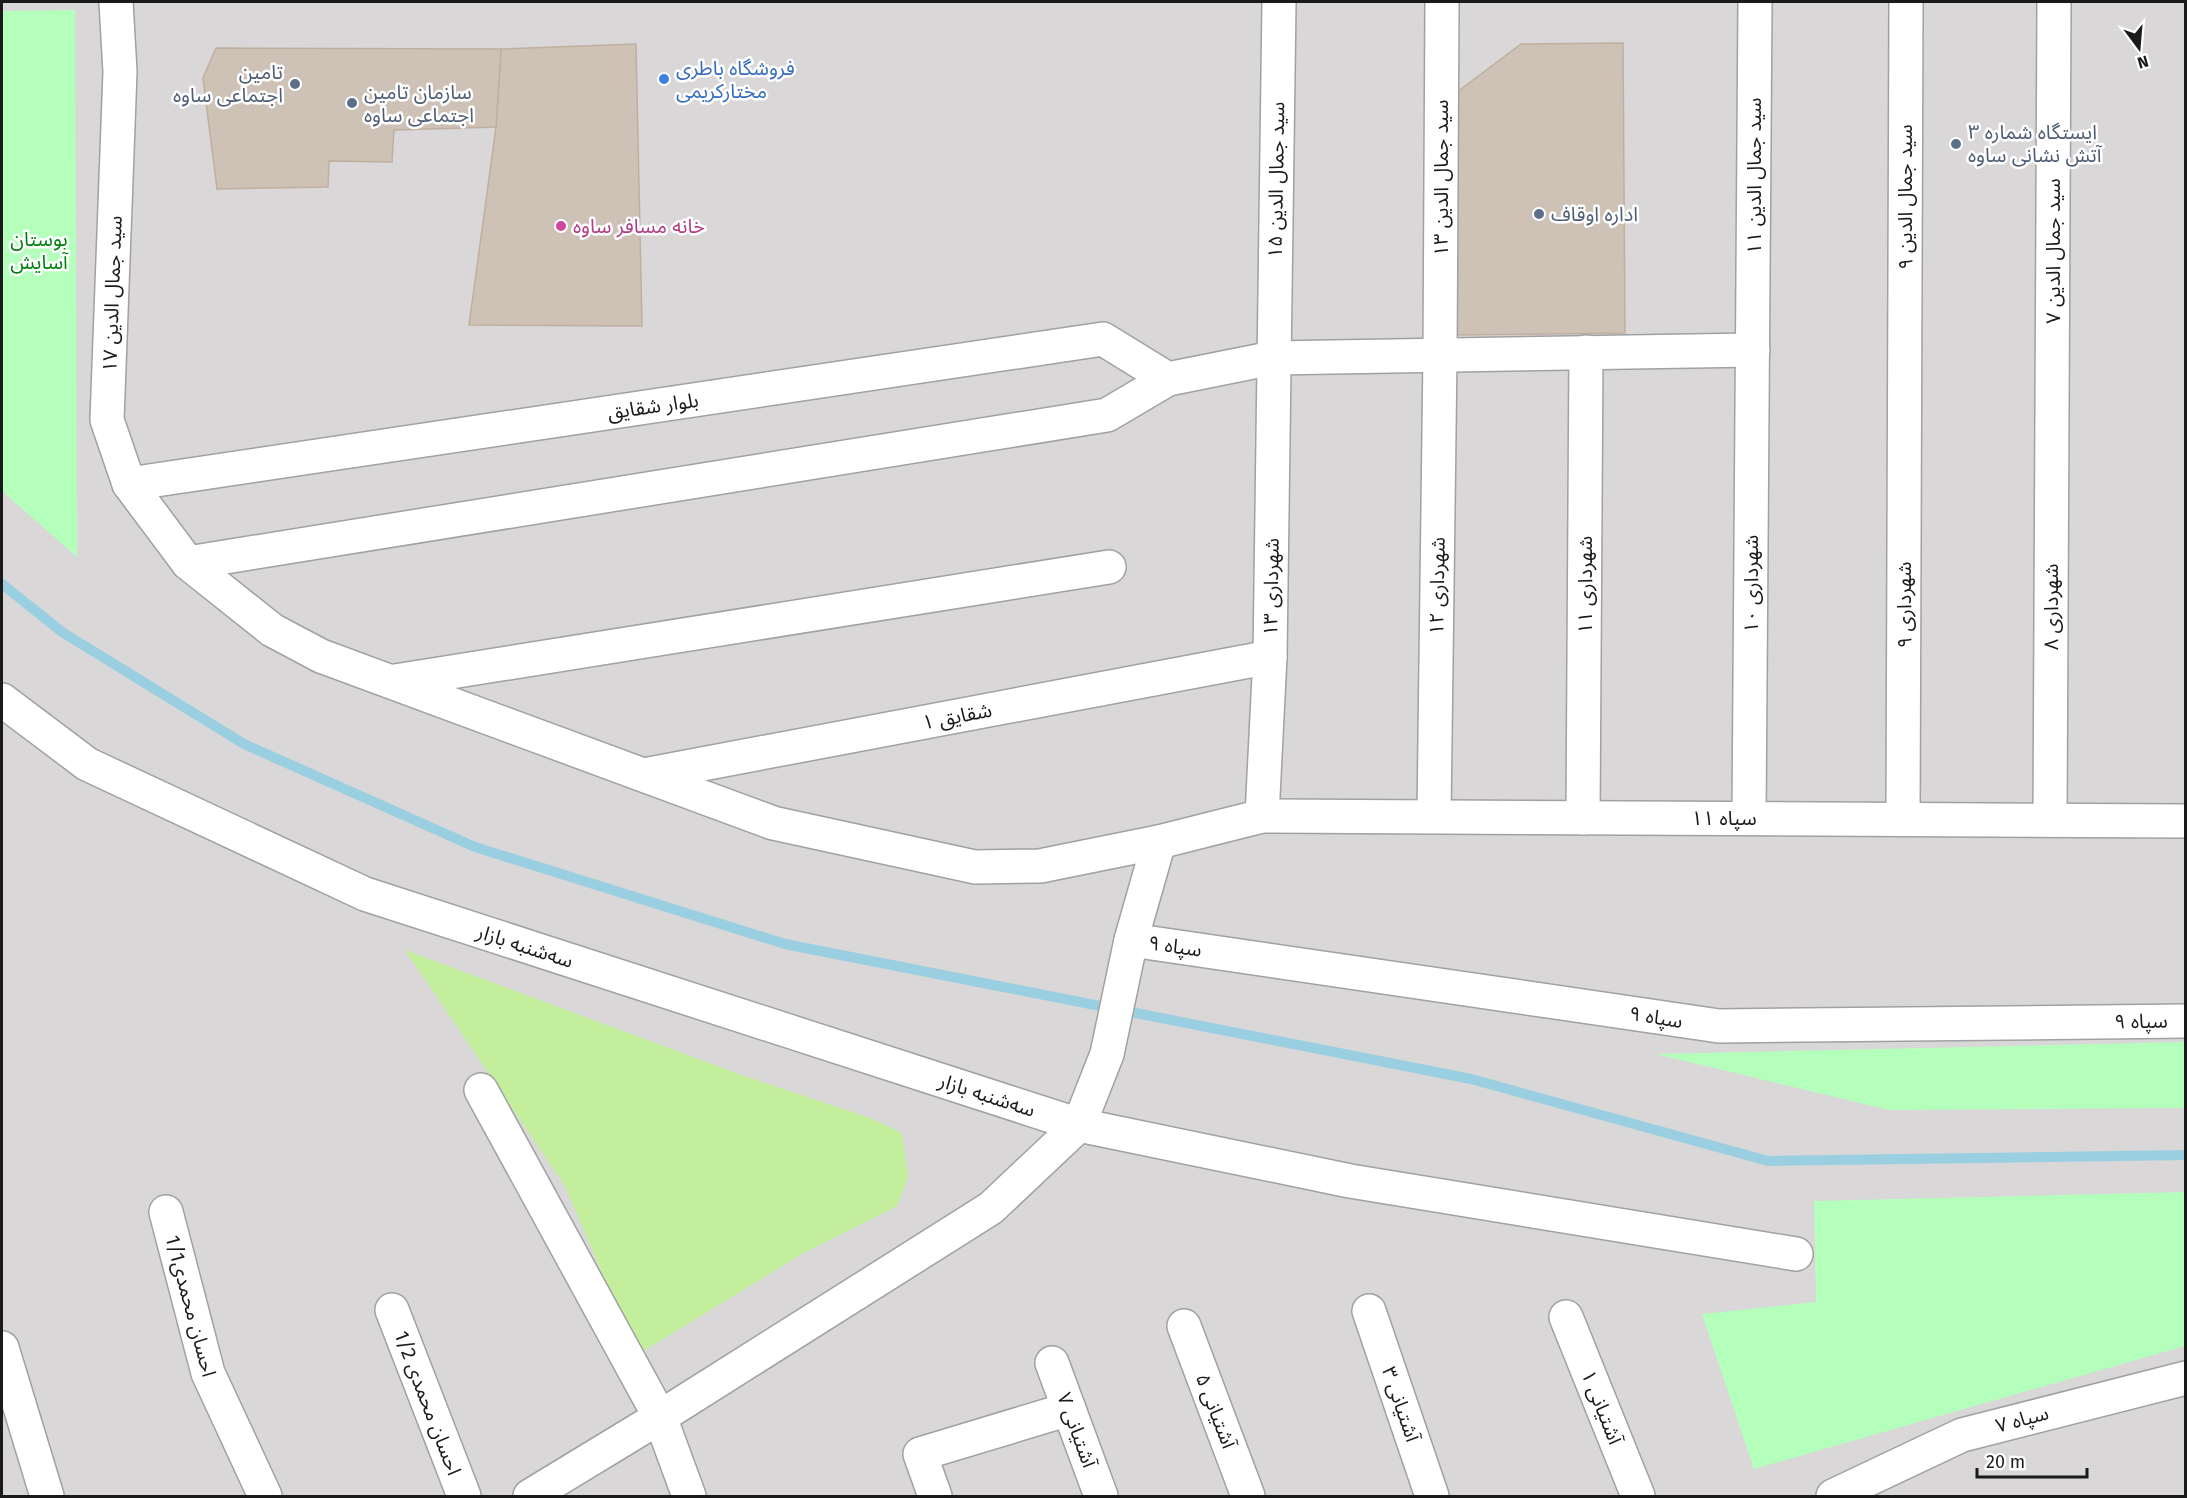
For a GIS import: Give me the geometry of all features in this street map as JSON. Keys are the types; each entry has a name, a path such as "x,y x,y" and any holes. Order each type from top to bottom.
{"street":[{"name":"سید جمال الدین ۱۷","path":"116,2 120,72 107,420 129,484 188,563 272,630 321,656 644,775"},
{"name":"سید جمال الدین ۱۵","path":"1273,358 1279,2"},
{"name":"سید جمال الدین ۱۳","path":"1440,355 1442,2"},
{"name":"سید جمال الدین ۱۱","path":"1753,350 1755,2"},
{"name":"سید جمال الدین ۹","path":"1905,392 1906,2"},
{"name":"سید جمال الدین ۷","path":"2052,393 2054,2"},
{"name":"بلوار شقایق","path":"129,484 1103,339 1168,379"},
{"path":"188,563 1107,415 1168,379 1273,358 1753,350"},
{"name":"شهرداری ۱۰","path":"1749,818 1753,350"},
{"name":"شهرداری ۱۱","path":"1583,818 1586,352"},
{"name":"شهرداری ۱۲","path":"1434,816 1440,355"},
{"name":"شهرداری ۱۳","path":"1262,816 1270,657 1273,358"},
{"name":"شهرداری ۹","path":"1903,819 1905,392"},
{"name":"شهرداری ۸","path":"2050,820 2052,393"},
{"path":"393,681 1109,567"},
{"name":"شقایق ۱","path":"644,775 1270,657"},
{"name":"سه‌شنبه بازار","path":"2,700 87,764 365,894 1078,1125 1350,1181 1796,1254"},
{"name":"سپاه ۱۱","path":"644,775 773,823 975,867 1040,866 1159,842 1262,816 2186,820"},
{"path":"530,1497 992,1208 1078,1125 1107,1054 1129,949 1159,842"},
{"name":"سپاه ۹","path":"1129,949 1719,1026 2186,1021"},
{"path":"481,1090 660,1417 689,1497"},
{"name":"احسان محمدی1/1","path":"166,1212 208,1373 265,1497"},
{"name":"احسان محمدی 1/2","path":"392,1310 464,1497"},
{"name":"آشتیانی ۳","path":"1369,1311 1432,1497"},
{"name":"آشتیانی ۱","path":"1566,1317 1638,1497"},
{"name":"آشتیانی ۵","path":"1184,1326 1248,1497"},
{"path":"2,1348 47,1497"},
{"name":"آشتیانی ۷","path":"1052,1363 1101,1497"},
{"name":"سپاه ۷","path":"1833,1497 1962,1435 2186,1378"},
{"path":"935,1497 920,1454 1069,1409"}],"shaded area":[{"path":"2,2 2185,2 2185,1496 2,1496"}],"green space":[{"name":"بوستان آسایش","path":"75,10 77,557 2,491 2,11"},
{"path":"405,950 736,1073 870,1118 902,1133 908,1177 897,1206 802,1254 637,1355 565,1186"},
{"path":"2185,1042 2185,1108 1889,1110 1656,1054"},
{"path":"2185,1192 2185,1346 1754,1469 1702,1314 1816,1302 1814,1201"}],"building":[{"name":"اداره اوقاف","path":"1623,43 1625,333 1455,335 1453,95 1521,44"},
{"name":"خانه مسافر ساوه","path":"636,44 642,326 469,325 496,127 501,49"},
{"name":"سازمان تامین اجتماعی ساوه","path":"216,48 501,49 496,127 394,130 392,162 329,161 328,187 217,189 203,78"}],"waterway":[{"path":"2,584 62,632 244,744 475,847 785,944 1471,1079 1768,1161 2186,1155"}],"place":[{"name":"فروشگاه باطری مختارکریمی","path":"664,79"},
{"name":"تامین اجتماعی ساوه","path":"295,84"},
{"name":"سازمان تامین اجتماعی ساوه","path":"352,103"},
{"name":"ایستگاه شماره ۳ آتش نشانی ساوه","path":"1956,144"},
{"name":"اداره اوقاف","path":"1539,214"},
{"name":"خانه مسافر ساوه","path":"561,226"}]}
